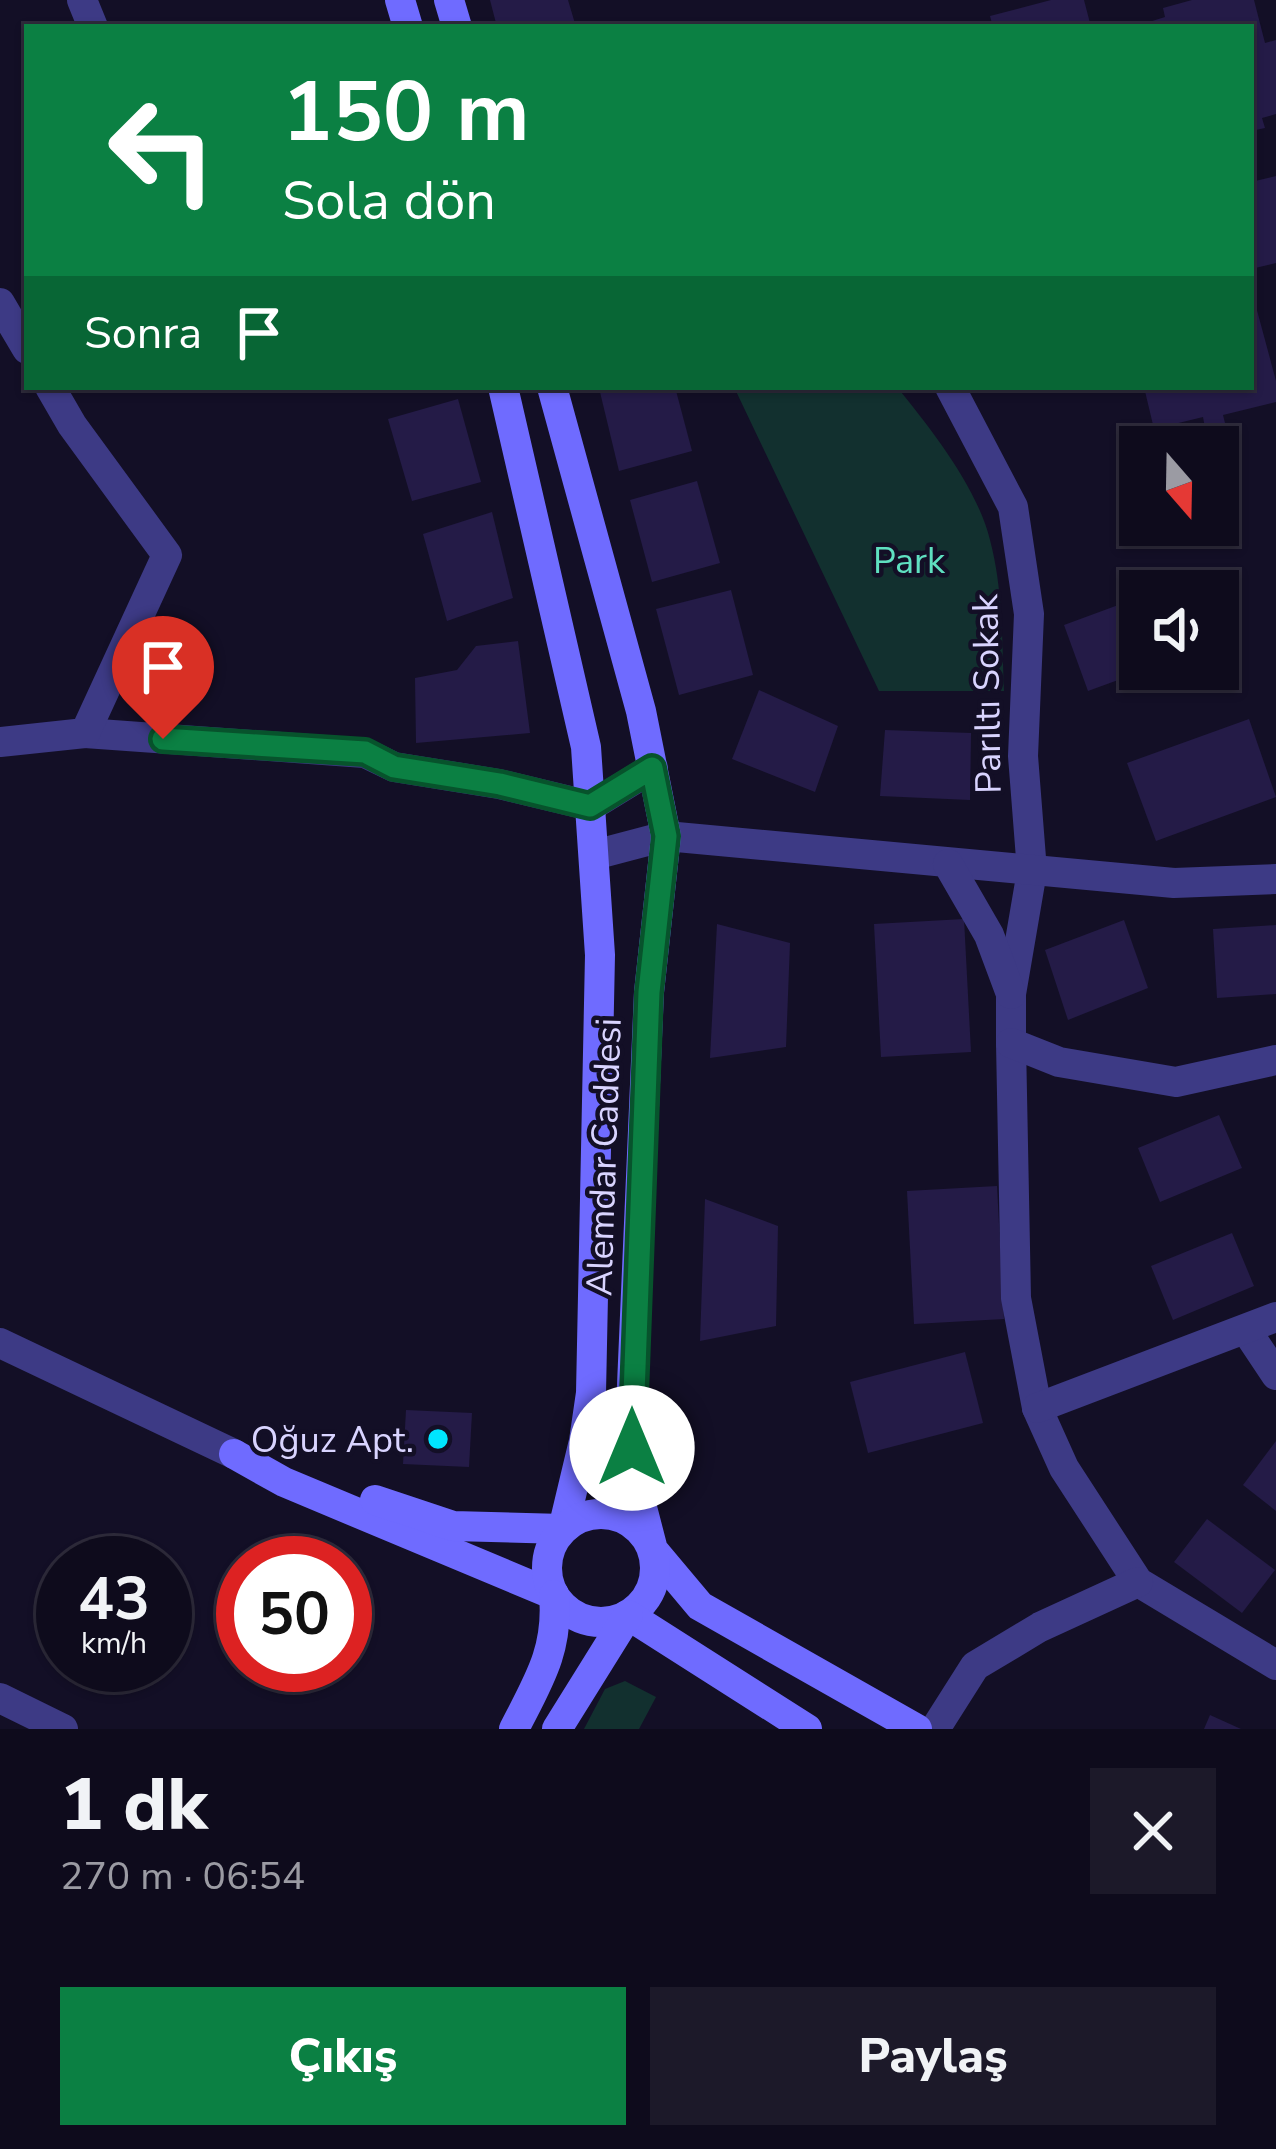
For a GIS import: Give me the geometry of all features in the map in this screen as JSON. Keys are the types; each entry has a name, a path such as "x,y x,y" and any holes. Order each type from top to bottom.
{"main road":[{"name":"Alemdar Caddesi","path":"504,390 586,747 600,955 591,1393 563,1529"},
{"name":"Alemdar Caddesi","path":"553,390 641,711 666,836 649,992 631,1408 638,1492 653,1550 700,1606 917,1729"},
{"path":"234,1454 284,1481 554,1595 579,1618 595,1622 628,1616 807,1729"},
{"path":"284,1481 345,1490 453,1526 563,1529"},
{"path":"514,1729 552,1648 557,1624 548,1554 563,1529 578,1519 614,1515 644,1534 653,1550 652,1587 628,1616 557,1729"}],"street":[{"path":"0,303 24,344"},
{"path":"52,390 167,555 85,733"},
{"name":"Parıltı Sokak","path":"952,390 1013,507 1029,614 1023,757 1032,871 1011,994"},
{"path":"0,742 85,733 365,752 394,767 500,784 590,806 652,768"},
{"path":"594,855 666,836 1174,883 1276,879"},
{"path":"948,864 989,935 1011,994 1016,1298 1036,1408 1064,1468 1138,1582 1276,1665"},
{"path":"1011,1043 1059,1062 1176,1082 1276,1060"},
{"path":"1036,1408 1276,1317"},
{"path":"1246,1330 1276,1375"},
{"path":"0,1342 234,1454"},
{"path":"935,1729 976,1666 1040,1627 1138,1582"},
{"path":"0,1698 64,1729"}],"green space":[{"name":"Park","path":"735,390 899,390 975,500 997,577 1004,691 879,691"},
{"path":"625,1681 656,1697 639,1729 584,1729 605,1689"}],"building":[{"path":"490,0 568,0 575,24 496,24"},
{"path":"1051,0 1084,0 1090,24 992,24 990,16"},
{"path":"1192,0 1254,0 1265,43 1276,40 1276,114 1262,118 1265,128 1254,130 1254,24 1143,24 1165,17 1163,8"},
{"path":"1276,176 1276,263 1254,268 1254,181"},
{"path":"1254,299 1276,381 1276,402 1223,415 1225,423 1213,426 1205,426 1203,417 1153,426 1145,390 1254,390"},
{"path":"676,390 692,451 619,471 600,392"},
{"path":"458,399 481,482 412,501 388,419"},
{"path":"697,481 720,563 652,582 630,500"},
{"path":"492,512 513,598 447,621 423,534"},
{"path":"731,590 753,675 679,695 656,609"},
{"path":"1119,605 1119,680 1088,691 1064,625"},
{"path":"518,641 530,733 416,743 415,678 457,670 476,646"},
{"path":"759,690 838,726 815,792 732,759"},
{"path":"1249,719 1276,797 1156,841 1127,763"},
{"path":"885,730 971,733 970,800 880,796"},
{"path":"964,919 971,1052 881,1057 874,924"},
{"path":"1124,920 1148,988 1068,1020 1045,950"},
{"path":"717,924 790,943 786,1047 710,1058"},
{"path":"1276,925 1276,994 1217,998 1213,929"},
{"path":"1219,1115 1242,1168 1160,1202 1138,1148"},
{"path":"997,1186 1004,1319 914,1324 907,1191"},
{"path":"705,1199 778,1226 776,1326 700,1341"},
{"path":"1232,1233 1254,1286 1173,1320 1151,1266"},
{"path":"965,1352 983,1423 868,1453 850,1382"},
{"name":"Oğuz Apt.","path":"406,1410 472,1413 469,1467 403,1464"},
{"path":"1276,1441 1276,1511 1243,1485"},
{"path":"1207,1519 1275,1570 1242,1613 1174,1562"},
{"path":"1210,1715 1241,1729 1204,1729"}],"place":[{"name":"Oğuz Apt.","path":"438,1439"}],"route":[{"path":"163,739 365,752 394,767 500,784 590,806 652,768 666,836 649,992 632,1448"}]}
